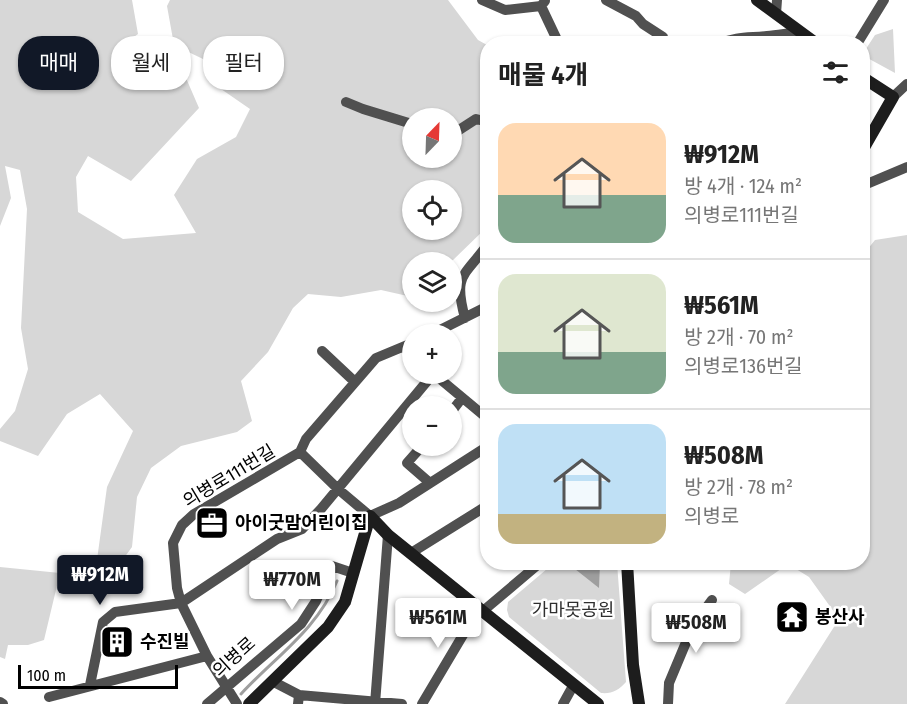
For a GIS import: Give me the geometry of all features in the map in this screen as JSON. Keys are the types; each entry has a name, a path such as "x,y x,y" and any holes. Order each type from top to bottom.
{"street":[{"path":"482,0 505,9 543,3 556,36"},
{"path":"606,0 636,16 643,24 661,36"},
{"path":"757,0 804,36"},
{"path":"776,14 777,0"},
{"path":"862,36 884,0"},
{"path":"870,81 893,97"},
{"path":"870,137 893,97 907,84"},
{"path":"346,102 402,121"},
{"path":"462,128 476,119 480,120"},
{"path":"870,183 907,167"},
{"path":"465,318 459,297 460,282 480,255"},
{"path":"453,324 480,310"},
{"path":"402,347 376,358 306,439 300,452 388,535 597,704"},
{"path":"322,351 355,382"},
{"path":"90,686 103,622 115,612 181,603 277,539 302,529 426,384"},
{"path":"446,384 460,396"},
{"path":"462,398 480,413"},
{"path":"249,704 328,627 345,602 370,516 399,502 480,451"},
{"name":"의병로111번길","path":"237,704 207,656 181,603 177,588 173,543 182,525 194,514 300,452"},
{"path":"413,456 407,463 430,483"},
{"path":"411,553 480,510"},
{"path":"375,703 388,535"},
{"name":"의병로","path":"207,704 301,624 316,601 332,566 353,573"},
{"path":"422,704 481,610 531,570"},
{"path":"627,570 633,665 639,704"},
{"path":"668,704 669,683 687,640 698,619 712,600"},
{"path":"49,697 207,656"},
{"path":"272,681 298,699 402,704"},
{"path":"563,704 573,686"}],"green space":[{"path":"0,0 132,0 138,34 111,36 111,90 191,90 199,108 131,181 88,156 76,177 78,212 123,239 196,233 174,195 197,159 236,137 250,109 222,90 284,90 284,36 203,36 203,59 191,53 191,36 172,36 167,6 170,0 448,0 480,41 480,234 461,252 402,252 402,295 381,290 341,297 308,294 293,308 268,352 241,381 252,421 237,432 181,446 151,468 137,497 132,547 121,562 106,571 96,567 107,487 133,431 100,394 67,414 38,456 0,441 0,429 15,411 28,369 21,328 27,209 20,170 5,166 11,198 0,226"},
{"path":"893,29 895,73 870,59 870,43 875,35"},
{"path":"907,235 907,704 785,704 839,619 809,577 798,570 870,570 870,246 875,240"},
{"path":"0,567 60,573 44,640 28,645 8,645 5,659 0,657"},
{"name":"가마못공원","path":"546,570 618,570 626,682 615,691 601,693 509,617 508,602"},
{"path":"730,570 779,570 745,594 729,584"}],"shaded area":[{"path":"576,570 600,570 599,588"}],"waterway":[{"path":"241,694 307,628 329,598 337,581"}],"place":[{"name":"아이굿맘어린이집","path":"212,523"},
{"name":"봉산사","path":"792,617"},
{"name":"수진빌","path":"117,642"}]}
